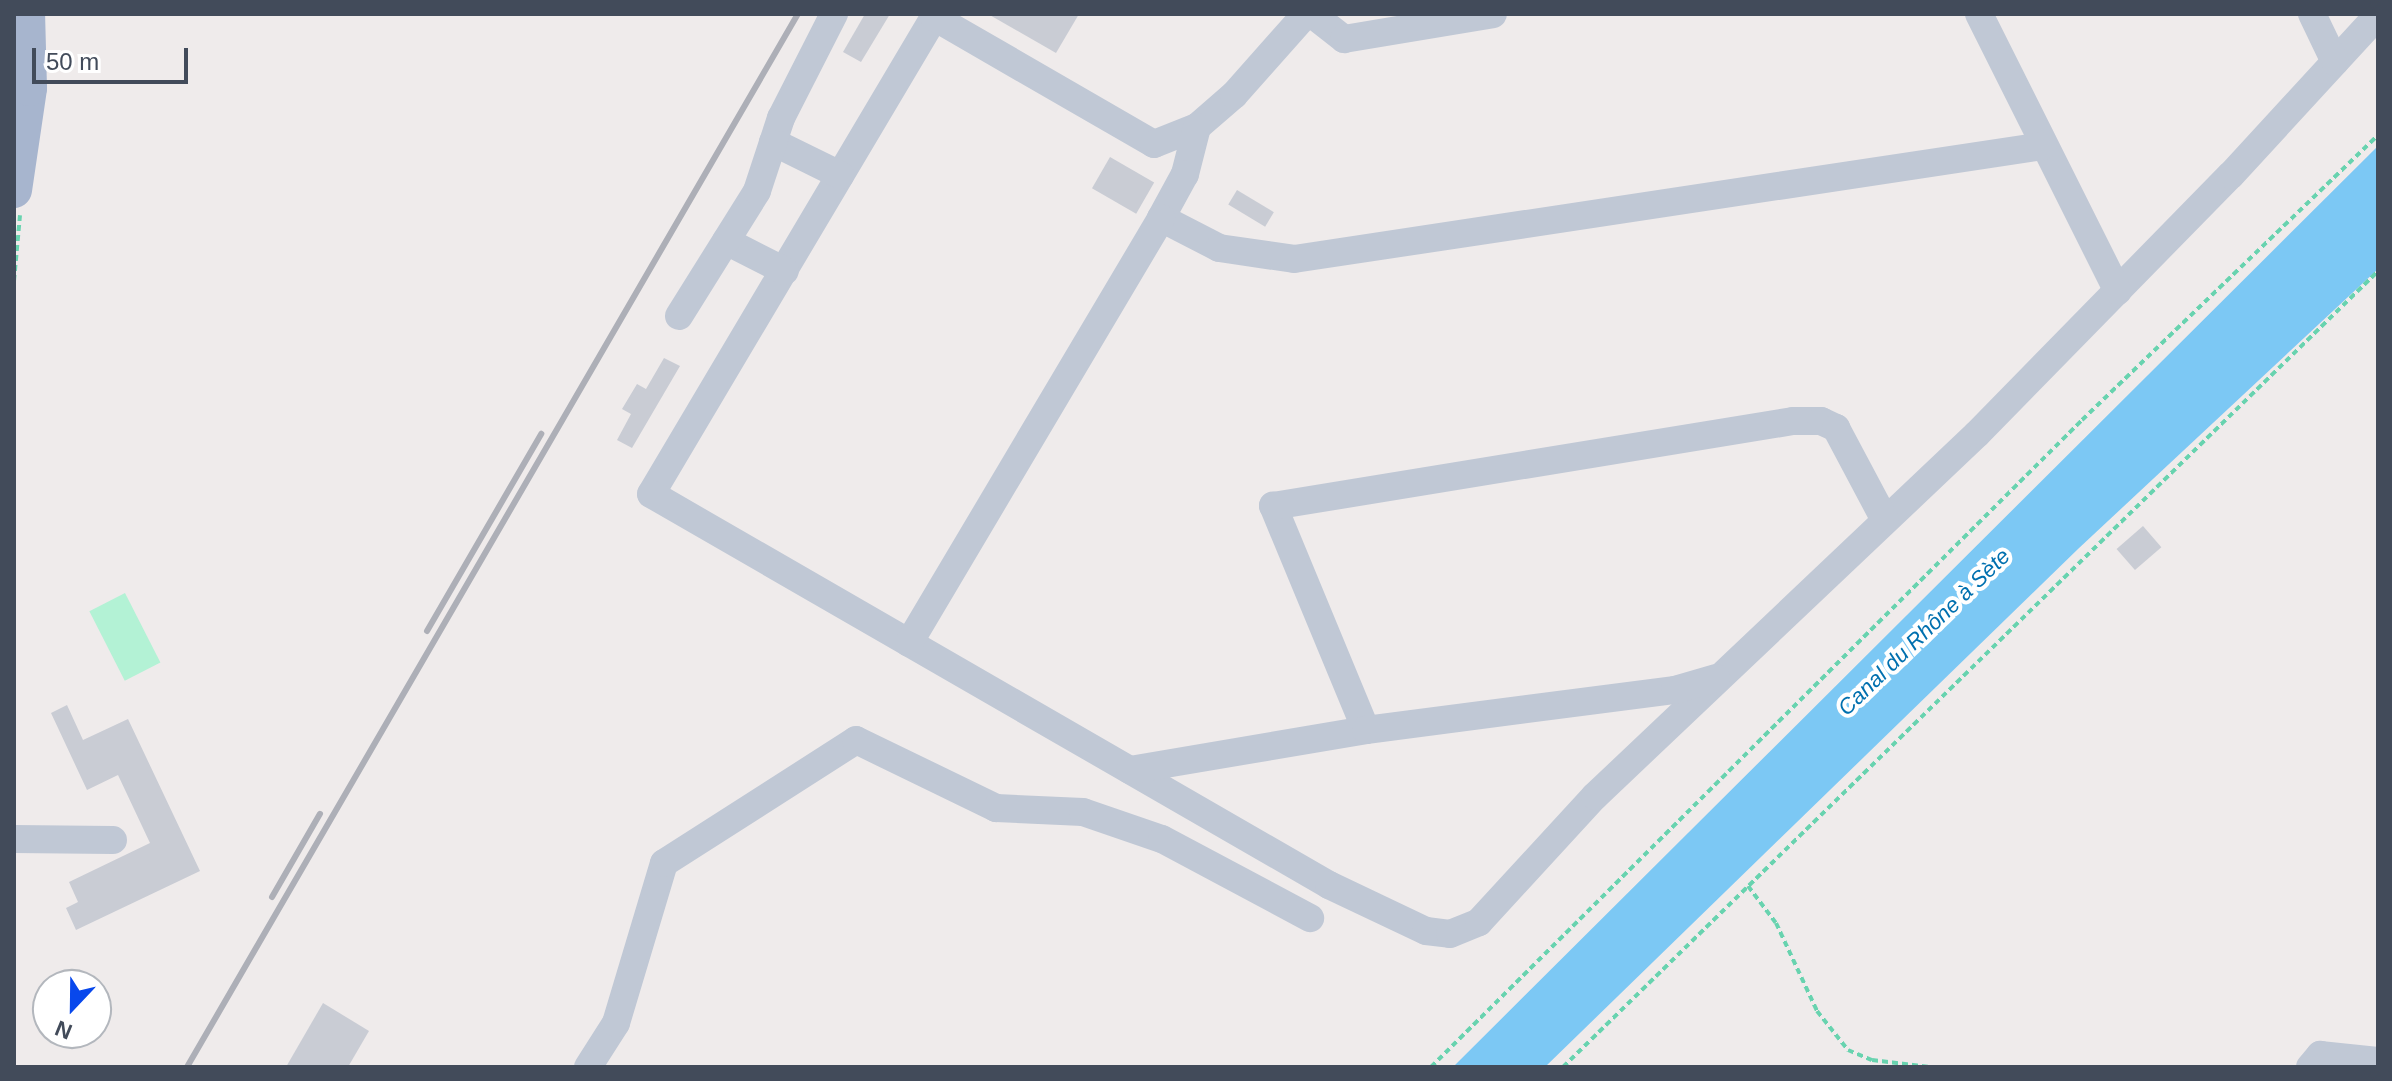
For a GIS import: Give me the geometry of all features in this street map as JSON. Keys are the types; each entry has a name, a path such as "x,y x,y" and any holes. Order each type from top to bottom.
{"main road":[{"path":"14,190 29,88 27,14"}],"street":[{"path":"679,316 757,191 773,142 834,14"},
{"path":"1493,14 1344,39 1309,14 1234,95 1197,127 1154,144 935,16 651,494 1329,885 1426,931 1450,934 1479,922 1595,796 1885,520 2118,291 2378,15"},
{"path":"1979,14 2118,291"},
{"path":"2312,14 2335,62"},
{"path":"909,643 1161,218 1185,174 1197,127"},
{"path":"773,142 840,175"},
{"path":"1161,218 1219,248 1294,259 1340,255 2043,146"},
{"path":"726,241 785,271"},
{"path":"1366,730 1273,506 1793,421 1821,421 1836,428 1885,520"},
{"path":"1130,770 1366,730 1675,690 1721,676"},
{"path":"588,1067 616,1023 664,863 856,740 996,808 1083,812 1162,839 1310,918"},
{"path":"14,839 113,840"},
{"path":"2310,1067 2320,1055 2378,1061"}],"path":[{"path":"1431,1067 2071,431 2378,135"},
{"path":"1563,1067 2378,271"},
{"path":"1748,886 1776,923 1817,1011 1848,1050 1872,1060 1930,1067"}],"green space":[{"path":"125,593 160,662 125,681 89,611"}],"water":[{"name":"Canal du Rhône à Sète","path":"2378,146 2378,269 2078,549 1545,1067 1453,1067"}],"building":[{"path":"865,14 890,14 861,62 843,52"},
{"path":"988,14 1079,14 1056,53"},
{"path":"1110,157 1154,182 1136,214 1092,188"},
{"path":"1237,190 1274,212 1265,227 1228,205"},
{"path":"664,358 680,366 632,448 617,440 631,414 622,409 637,384 646,389"},
{"path":"2143,526 2161,547 2135,570 2117,549"},
{"path":"67,705 83,740 128,719 200,871 76,930 66,908 78,902 69,882 150,843 118,775 87,790 51,713"},
{"path":"323,1003 369,1031 348,1067 286,1067"}],"railway":[{"path":"187,1067 798,14"},
{"path":"427,631 541,434"},
{"path":"272,897 320,814"}]}
